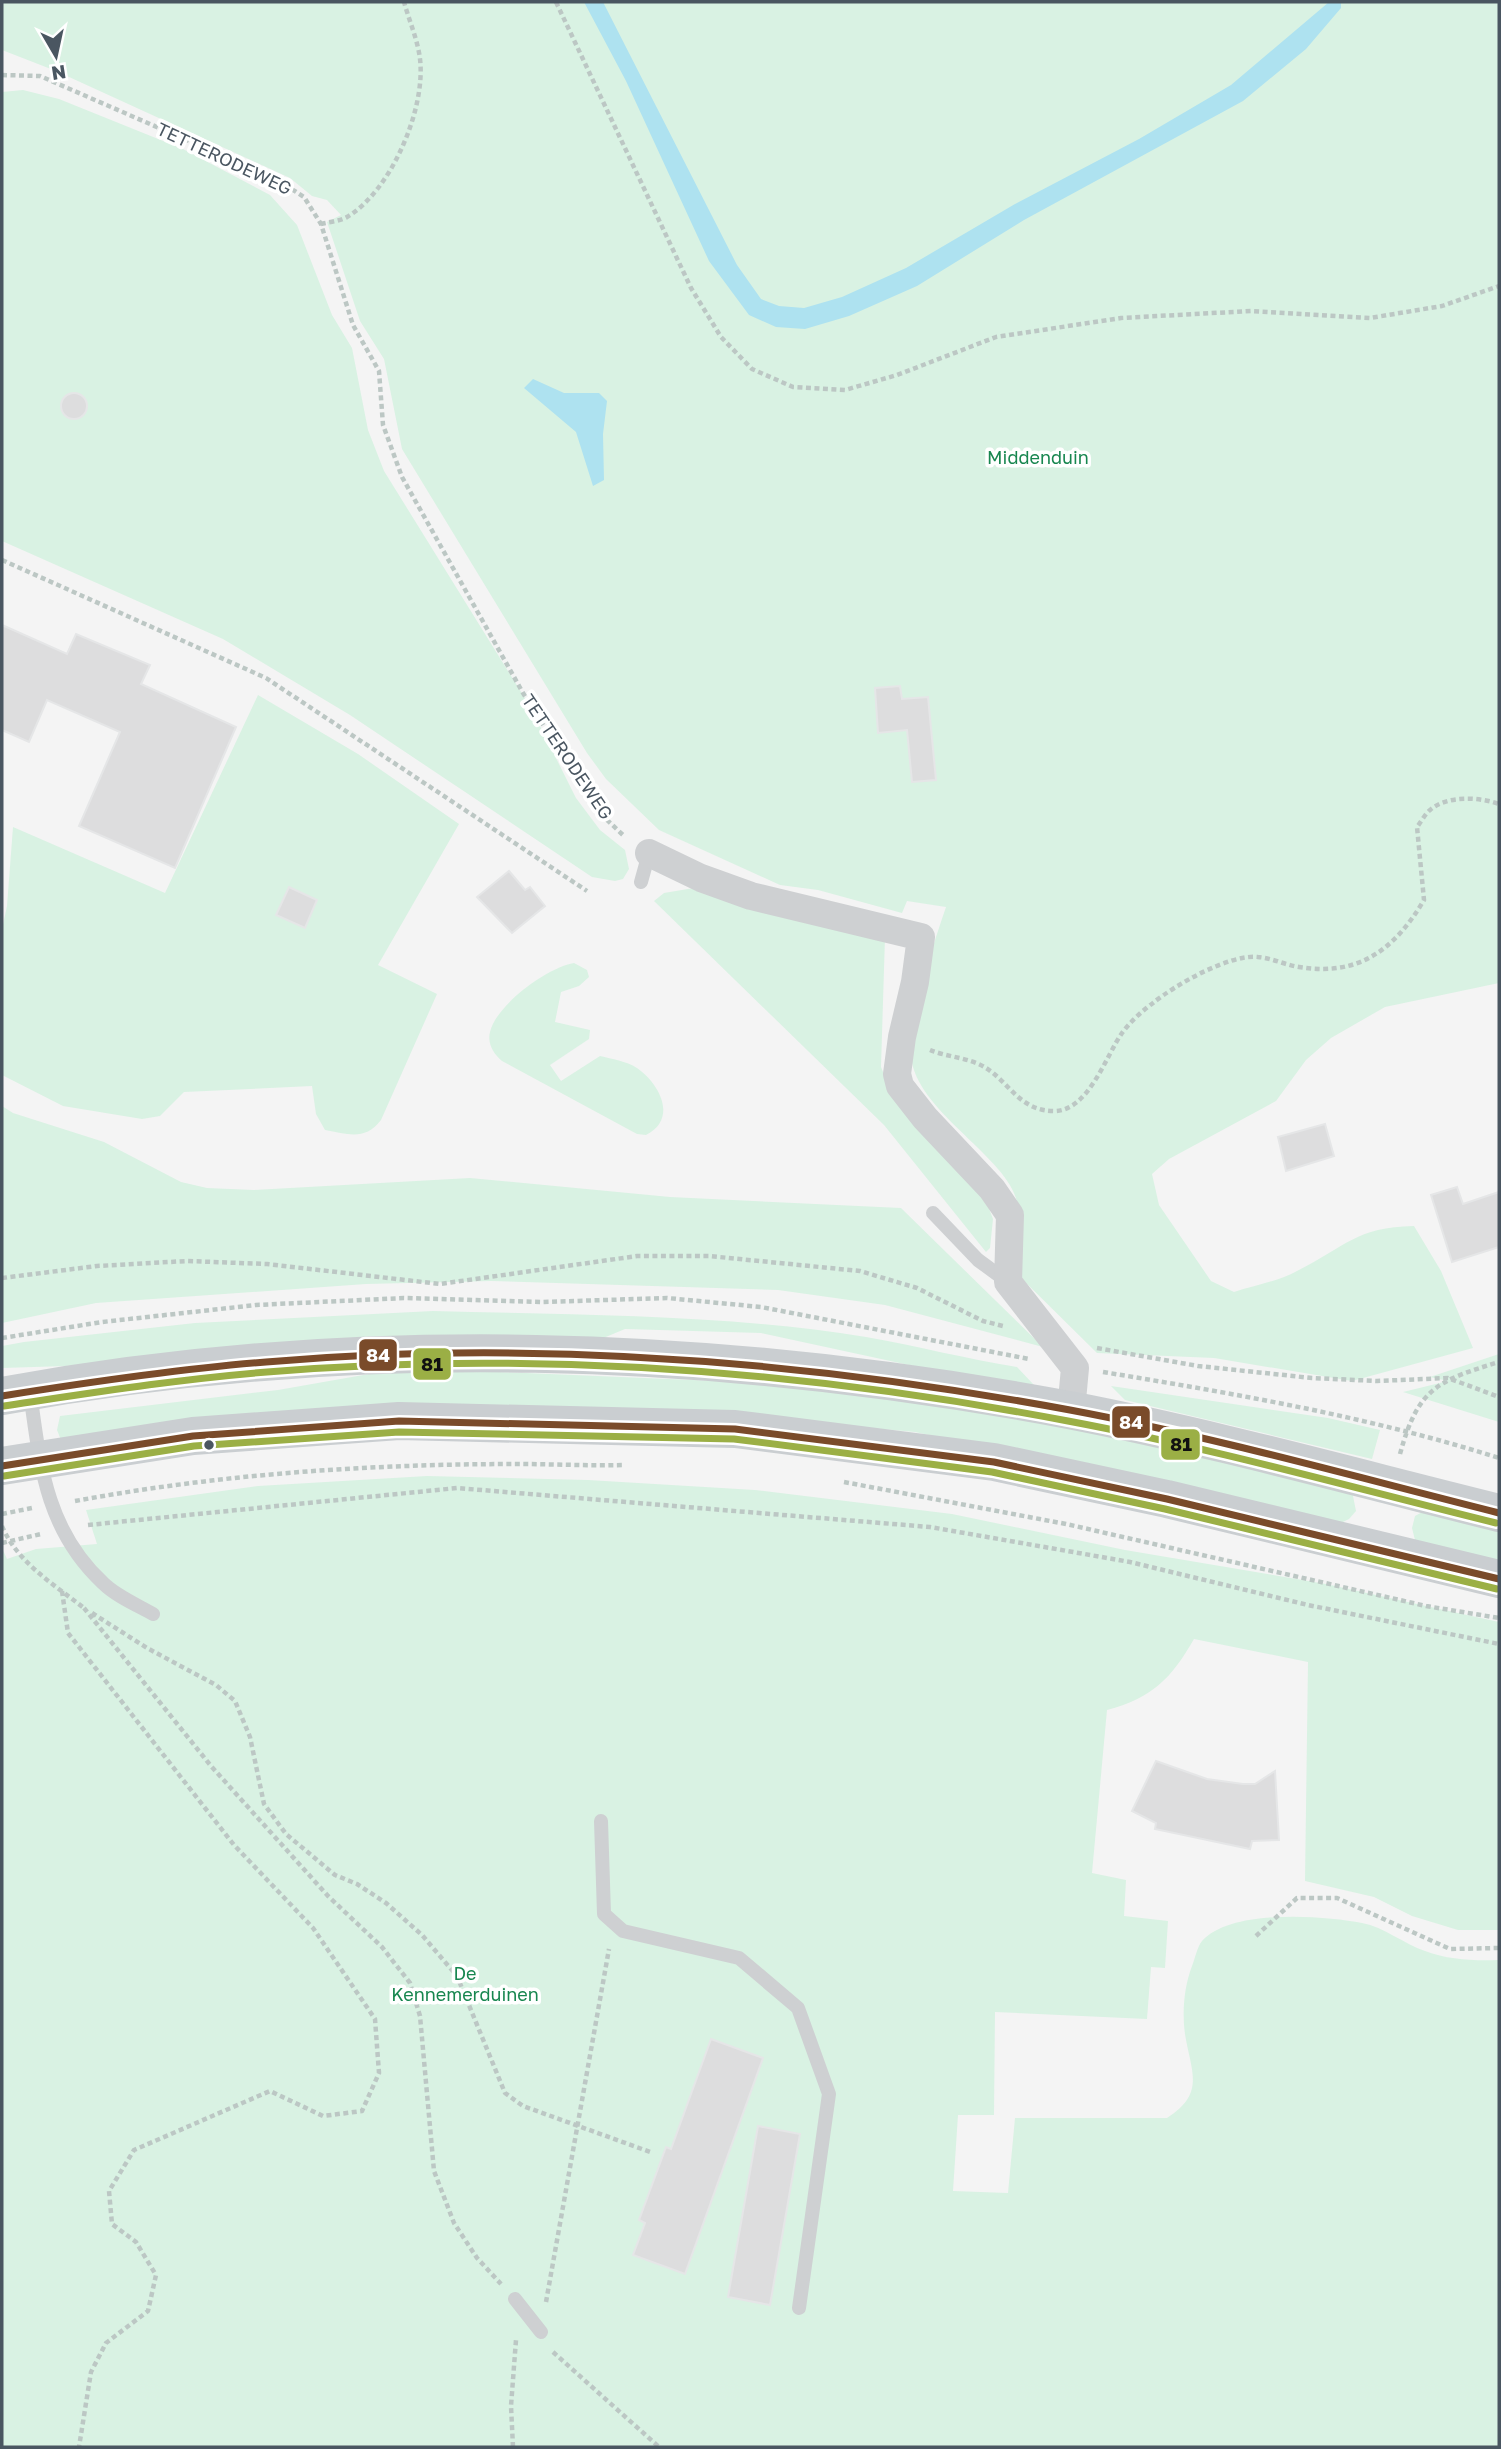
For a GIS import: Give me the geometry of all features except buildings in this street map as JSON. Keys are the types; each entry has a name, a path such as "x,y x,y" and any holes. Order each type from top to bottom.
{"main road":[{"path":"16,1393 227,1364 349,1356 629,1356 876,1379 1070,1410 1499,1513"},
{"path":"2,1466 39,1458 193,1436 400,1421 735,1429 994,1462 1167,1499 1499,1579"}],"street":[{"path":"649,853 751,896 921,937 897,1074 906,1098 992,1189 1010,1215 1008,1282 1075,1368 1070,1410"}],"lane":[{"path":"641,882 649,853"},
{"path":"933,1213 978,1260 1008,1282"},
{"path":"16,1393 39,1458 50,1505 69,1543 103,1584 153,1614"},
{"path":"601,1821 604,1914 623,1931 739,1958 798,2008 829,2094 799,2308"},
{"path":"515,2299 541,2332"}],"path":[{"path":"321,224 348,216 370,196 394,160 414,122 419,102 420,59 404,2"},
{"path":"556,2 691,288 721,337 752,369 793,387 845,390 897,375 996,337 1121,318 1251,311 1370,318 1442,306 1499,286"},
{"name":"TETTERODEWEG","path":"2,75 40,76 276,179 304,197 321,224 353,326 379,371 383,425 402,477 523,693 577,779 605,818 624,837 649,853"},
{"path":"2,560 266,678 587,891"},
{"path":"902,1037 944,1056 985,1068 1023,1102 1055,1111 1070,1107 1098,1074 1124,1031 1152,1004 1194,975 1255,956 1300,967 1338,969 1360,964 1391,945 1424,900 1416,827 1431,809 1453,800 1486,799 1499,804"},
{"path":"2,1278 97,1266 187,1262 267,1264 440,1284 637,1256 709,1256 860,1271 917,1288 983,1321 1054,1339 1198,1366 1299,1377 1377,1381 1448,1378 1499,1362"},
{"path":"1075,1368 1261,1397 1407,1430 1499,1458"},
{"path":"1448,1378 1499,1397"},
{"path":"1392,1486 1407,1430 1420,1403 1448,1378"},
{"path":"2,1514 151,1487 256,1475 476,1465 636,1465"},
{"path":"841,1481 1066,1524 1426,1606 1499,1618"},
{"path":"2,1543 62,1529 132,1518 471,1489 930,1528 1130,1562 1308,1605 1499,1644"},
{"path":"2,1526 9,1542 31,1567 84,1608 146,1648 216,1685 235,1701 250,1737 264,1804 286,1834 335,1875 357,1884 386,1903 422,1935 457,1976 505,2094 523,2106 653,2152"},
{"path":"62,1591 68,1633 234,1845 313,1928 375,2019 379,2073 362,2111 323,2116 270,2091 134,2150 109,2191 112,2224 136,2242 156,2275 148,2311 106,2343 91,2372 79,2447"},
{"path":"84,1608 211,1766 328,1896 382,1947 410,1983 420,2016 434,2171 454,2222 477,2258 515,2299 516,2344 511,2406 513,2447"},
{"path":"1256,1936 1297,1898 1337,1898 1450,1949 1499,1948"},
{"path":"623,1931 608,1950 541,2332 555,2355 573,2373 659,2447"}],"green space":[{"name":"Middenduin","path":"2,2 1499,2 1499,983 1385,1007 1331,1038 1306,1060 1276,1101 1169,1159 1152,1174 1159,1205 1211,1281 1234,1292 1290,1274 1364,1234 1394,1227 1414,1226 1441,1271 1473,1348 1352,1381 1214,1358 1097,1353 1013,1270 1018,1206 1012,1189 986,1156 935,1104 913,1067 912,1032 916,1010 946,907 907,901 902,913 818,890 780,885 659,830 606,779 587,753 402,449 384,359 360,321 327,222 341,215 327,200 312,196 290,178 56,71 2,50"},
{"path":"23,90 59,99 183,149 270,195 297,225 332,315 352,348 368,430 384,471 531,708 576,798 600,830 625,850 629,869 623,879 615,881 592,877 350,715 223,639 2,541 2,92"},
{"path":"258,695 358,754 459,824 378,965 437,994 381,1120 375,1127 362,1133 325,1130 316,1114 312,1086 184,1092 160,1116 142,1119 63,1106 2,1075 2,929 7,906 13,827 165,893"},
{"path":"700,887 885,937 881,1067 893,1096 982,1190 993,1219 990,1248 986,1252 884,1125 654,901 664,893"},
{"path":"574,963 587,970 589,977 579,986 561,992 555,1022 590,1030 589,1039 550,1065 561,1081 600,1056 637,1068 653,1083 662,1102 661,1120 656,1128 646,1135 637,1134 502,1061 489,1041 494,1021 512,999 538,979"},
{"path":"2,1106 13,1113 104,1142 181,1182 207,1188 254,1190 470,1178 670,1197 901,1208 1043,1347 885,1305 778,1290 491,1281 366,1284 96,1303 2,1323"},
{"path":"433,1311 650,1317 813,1329 1017,1367 1034,1385 932,1370 761,1333 625,1329 601,1339 261,1347 66,1366 2,1368 2,1346 24,1342 195,1323"},
{"path":"1499,1354 1499,1422 1403,1392 1448,1381 1430,1377"},
{"path":"403,1368 767,1383 1075,1425 1352,1491 1356,1511 1349,1519 1339,1524 915,1432 674,1410 444,1404 61,1440 57,1430 60,1416 278,1390"},
{"path":"1111,1386 1328,1418 1380,1430 1372,1459 1125,1400"},
{"name":"De Kennemerduinen","path":"427,1476 588,1480 755,1490 952,1514 1125,1550 1326,1584 1499,1622 1499,1930 1458,1930 1412,1916 1374,1897 1305,1881 1308,1662 1194,1639 1177,1665 1159,1685 1136,1699 1107,1710 1092,1873 1126,1880 1124,1916 1168,1921 1165,1968 1151,1967 1147,2019 995,2012 994,2115 958,2115 953,2191 1008,2193 1015,2118 1167,2118 1179,2109 1187,2100 1193,2081 1184,2026 1187,1982 1200,1944 1216,1931 1255,1919 1278,1917 1345,1920 1370,1925 1434,1954 1471,1960 1499,1960 1499,2447 2,2447 2,1548 7,1559 36,1549 97,1544 86,1510 258,1486"},
{"path":"1426,1510 1499,1524 1499,1561 1415,1540 1412,1528 1415,1516"}],"water":[{"path":"584,2 603,2 737,265 761,299 779,306 804,308 842,297 906,268 1015,204 1139,139 1231,85 1329,2 1341,2 1341,8 1306,49 1243,101 1024,220 917,286 849,316 805,329 776,327 749,315 709,261 626,81"},
{"path":"533,379 564,393 599,393 607,401 603,434 604,480 593,486 576,432 524,388"}],"transit line":[{"name":"84","path":"2,1396 200,1368 367,1355 569,1354 670,1359 871,1379 1070,1410 1231,1445 1499,1513"},
{"name":"81","path":"4,1406 201,1378 367,1366 468,1363 669,1370 870,1389 1068,1421 1229,1456 1496,1523"},
{"name":"84","path":"2,1466 193,1436 399,1421 735,1429 994,1462 1167,1499 1499,1579"},
{"name":"81","path":"4,1476 194,1446 399,1432 734,1439 992,1472 1165,1509 1497,1589"}]}
